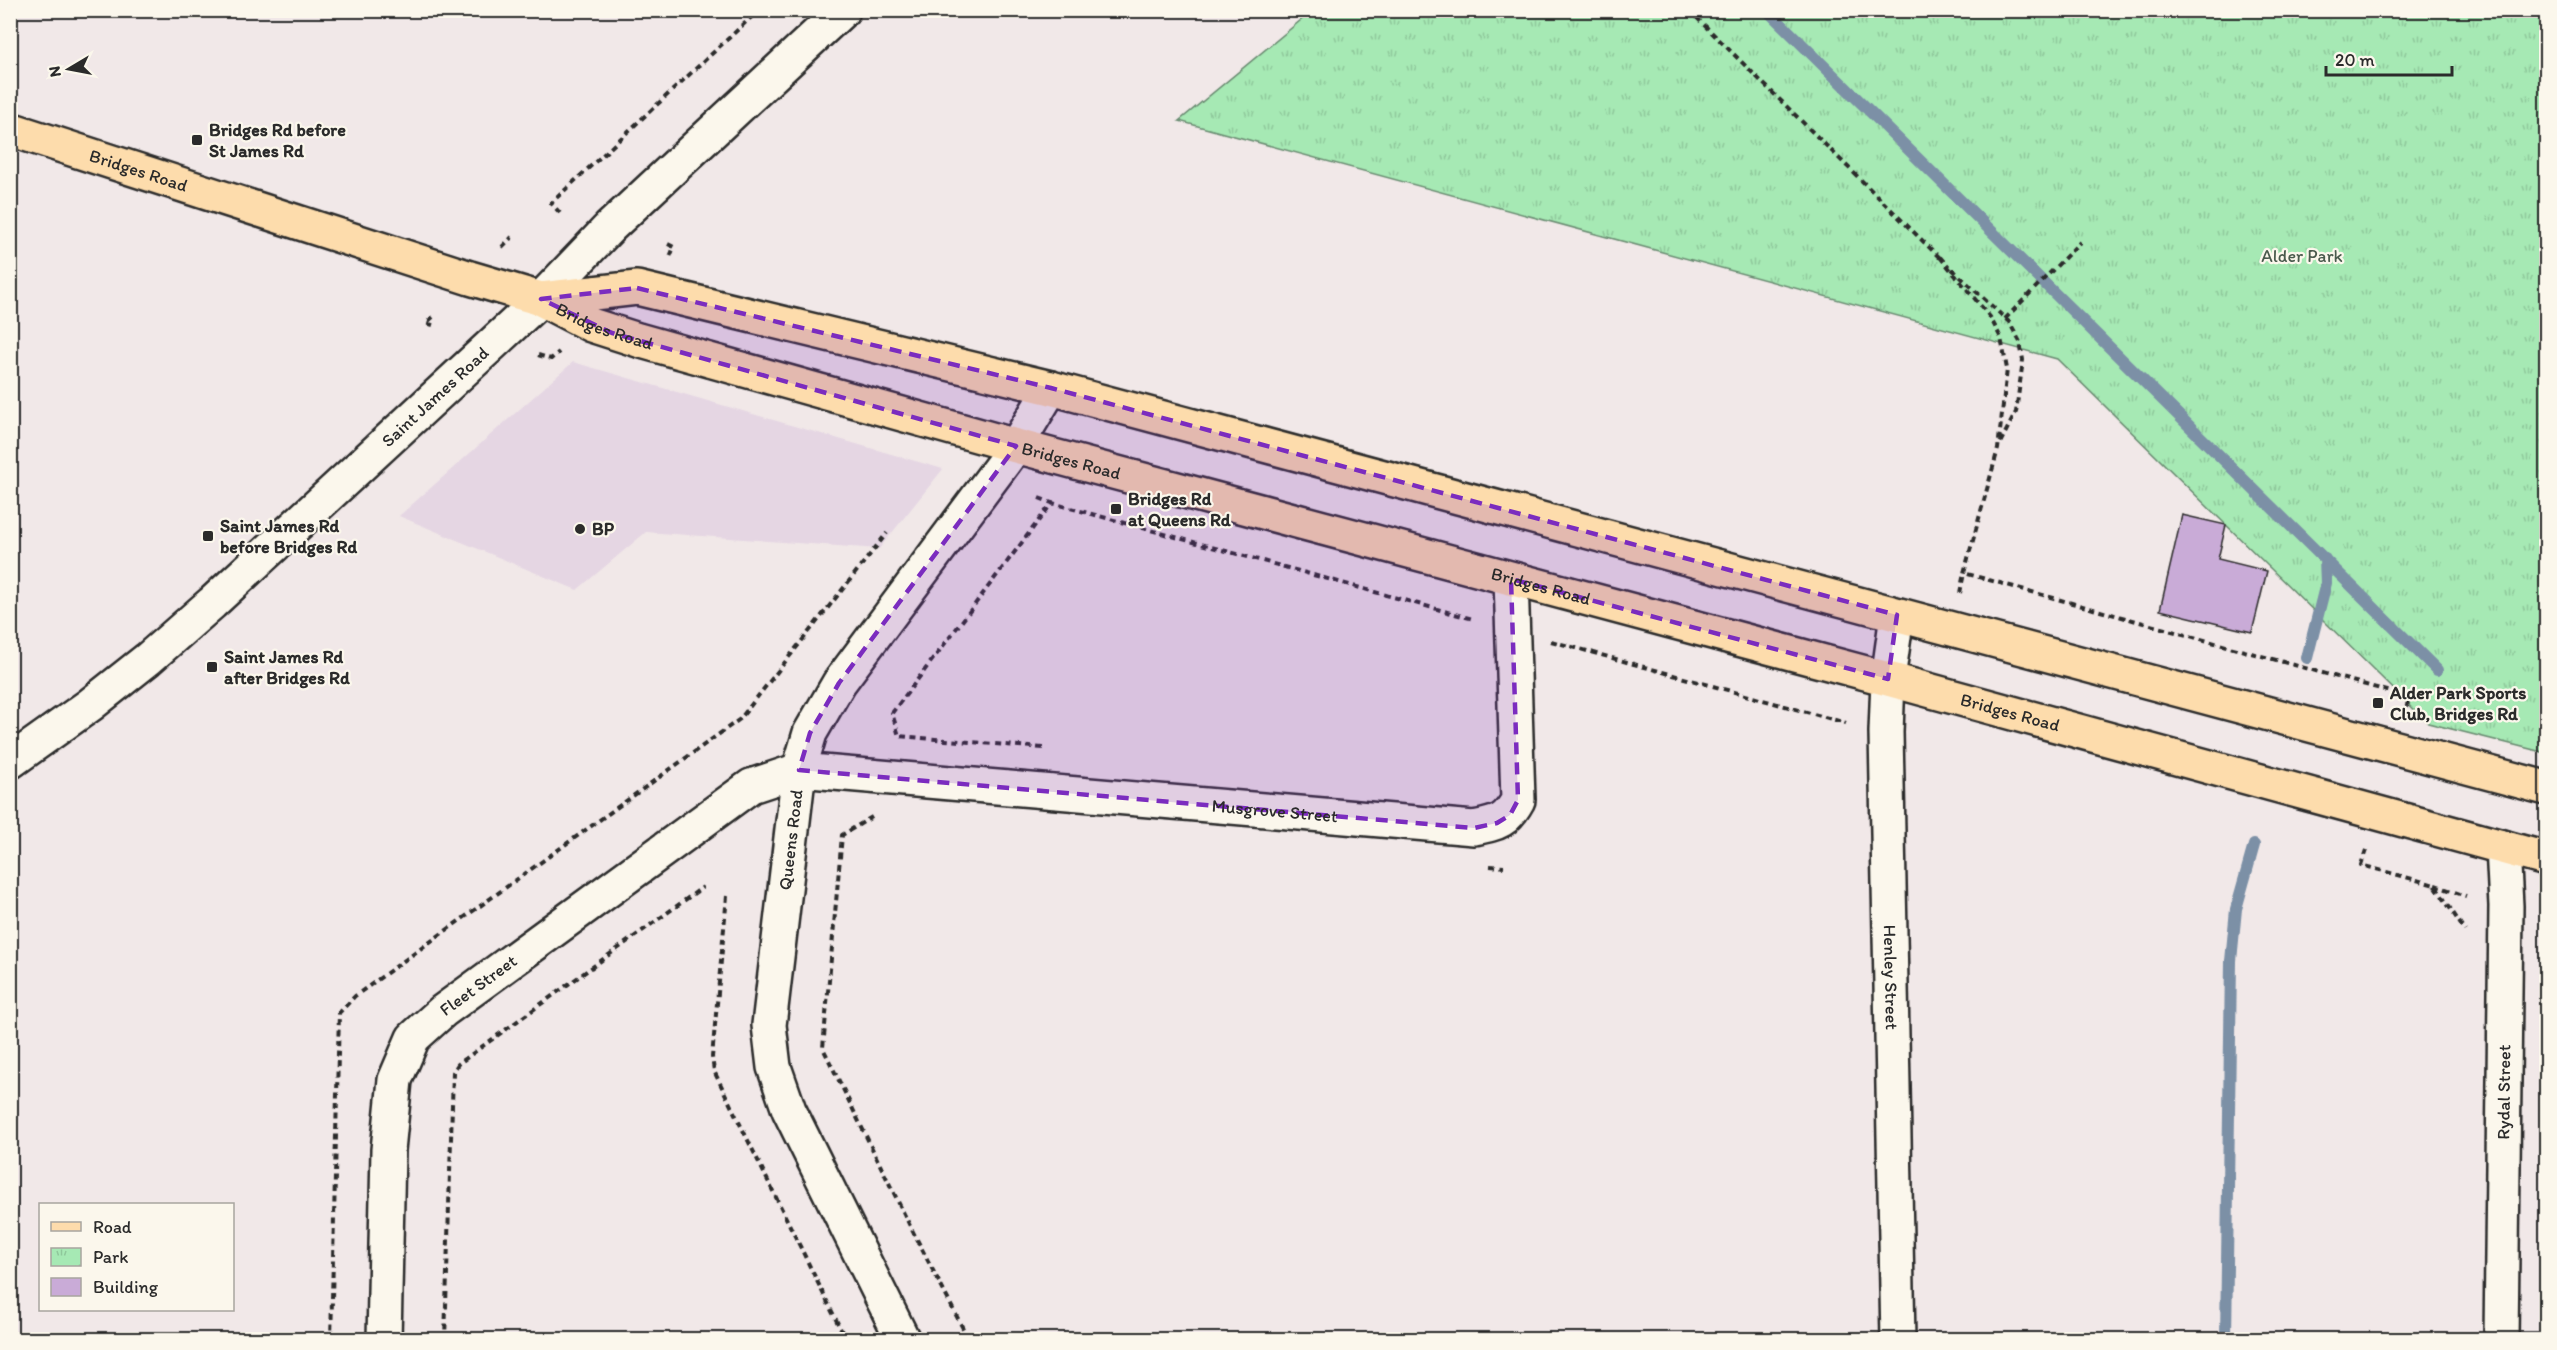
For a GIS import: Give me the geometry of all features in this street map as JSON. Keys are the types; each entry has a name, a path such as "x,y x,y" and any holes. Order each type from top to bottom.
{"main road":[{"name":"Bridges Road","path":"10,129 541,299 612,333 1016,446 1888,679 2547,860"},
{"name":"Bridges Road","path":"541,299 637,288 1051,388 2547,788"}],"street":[{"name":"Saint James Road","path":"10,762 90,705 164,645 541,299 610,227 843,10"},
{"name":"Queens Road","path":"903,1340 789,1110 774,1067 770,1025 799,771 810,733 839,683 1016,446 1051,388"},
{"name":"Musgrove Street","path":"799,771 1474,828 1497,823 1510,815 1518,800 1511,579"},
{"name":"Henley Street","path":"1897,615 1888,679 1886,732 1898,1340"},
{"name":"Fleet Street","path":"384,1340 389,1138 395,1080 413,1038 443,1011 751,786 799,771"},
{"name":"Rydal Street","path":"2501,1340 2506,906 2504,847"}],"path":[{"path":"560,213 551,204 759,10"},
{"path":"1689,10 2006,319 2019,338 2023,360 2016,412 1998,449"},
{"path":"502,248 512,237"},
{"path":"2006,319 2080,242"},
{"path":"668,244 674,247"},
{"path":"1940,257 1990,317 2001,338 2007,369 1998,449 1964,573 2409,697"},
{"path":"433,317 426,323 436,326"},
{"path":"538,355 551,359 561,350"},
{"path":"1039,498 1476,620"},
{"path":"1043,748 899,736 892,713 1052,503"},
{"path":"1545,640 1846,723"},
{"path":"882,818 871,817 842,835 823,1048 969,1340"},
{"path":"2361,865 2436,885 2466,896"},
{"path":"1481,866 1504,867"},
{"path":"2436,885 2472,945 2505,963"},
{"path":"445,1340 453,1072 458,1064 703,887"}],"highlighted area":[{"path":"637,288 1051,388 1897,615 1888,679 1511,579 1518,800 1510,815 1497,823 1474,828 799,770 810,733 839,683 1016,446 612,333 541,299"}],"shaded area":[{"path":"573,362 943,469 879,549 646,532 577,590 399,516"}],"green space":[{"name":"Alder Park","path":"1312,11 2546,11 2546,753 2428,723 2057,359 1179,121"}],"building":[{"path":"2182,515 2226,525 2218,559 2267,571 2252,632 2160,610"}],"waterway":[{"path":"1767,10 2437,670"},
{"path":"2307,658 2326,583 2325,559"},
{"path":"2226,1340 2231,961 2236,909 2254,845"}],"place":[{"name":"Bridges Rd before St James Rd","path":"197,140"},
{"name":"Bridges Rd at Queens Rd","path":"1116,509"},
{"name":"BP","path":"580,529"},
{"name":"Saint James Rd before Bridges Rd","path":"208,536"},
{"name":"Saint James Rd after Bridges Rd","path":"212,667"},
{"name":"Alder Park Sports Club, Bridges Rd","path":"2378,703"}]}
